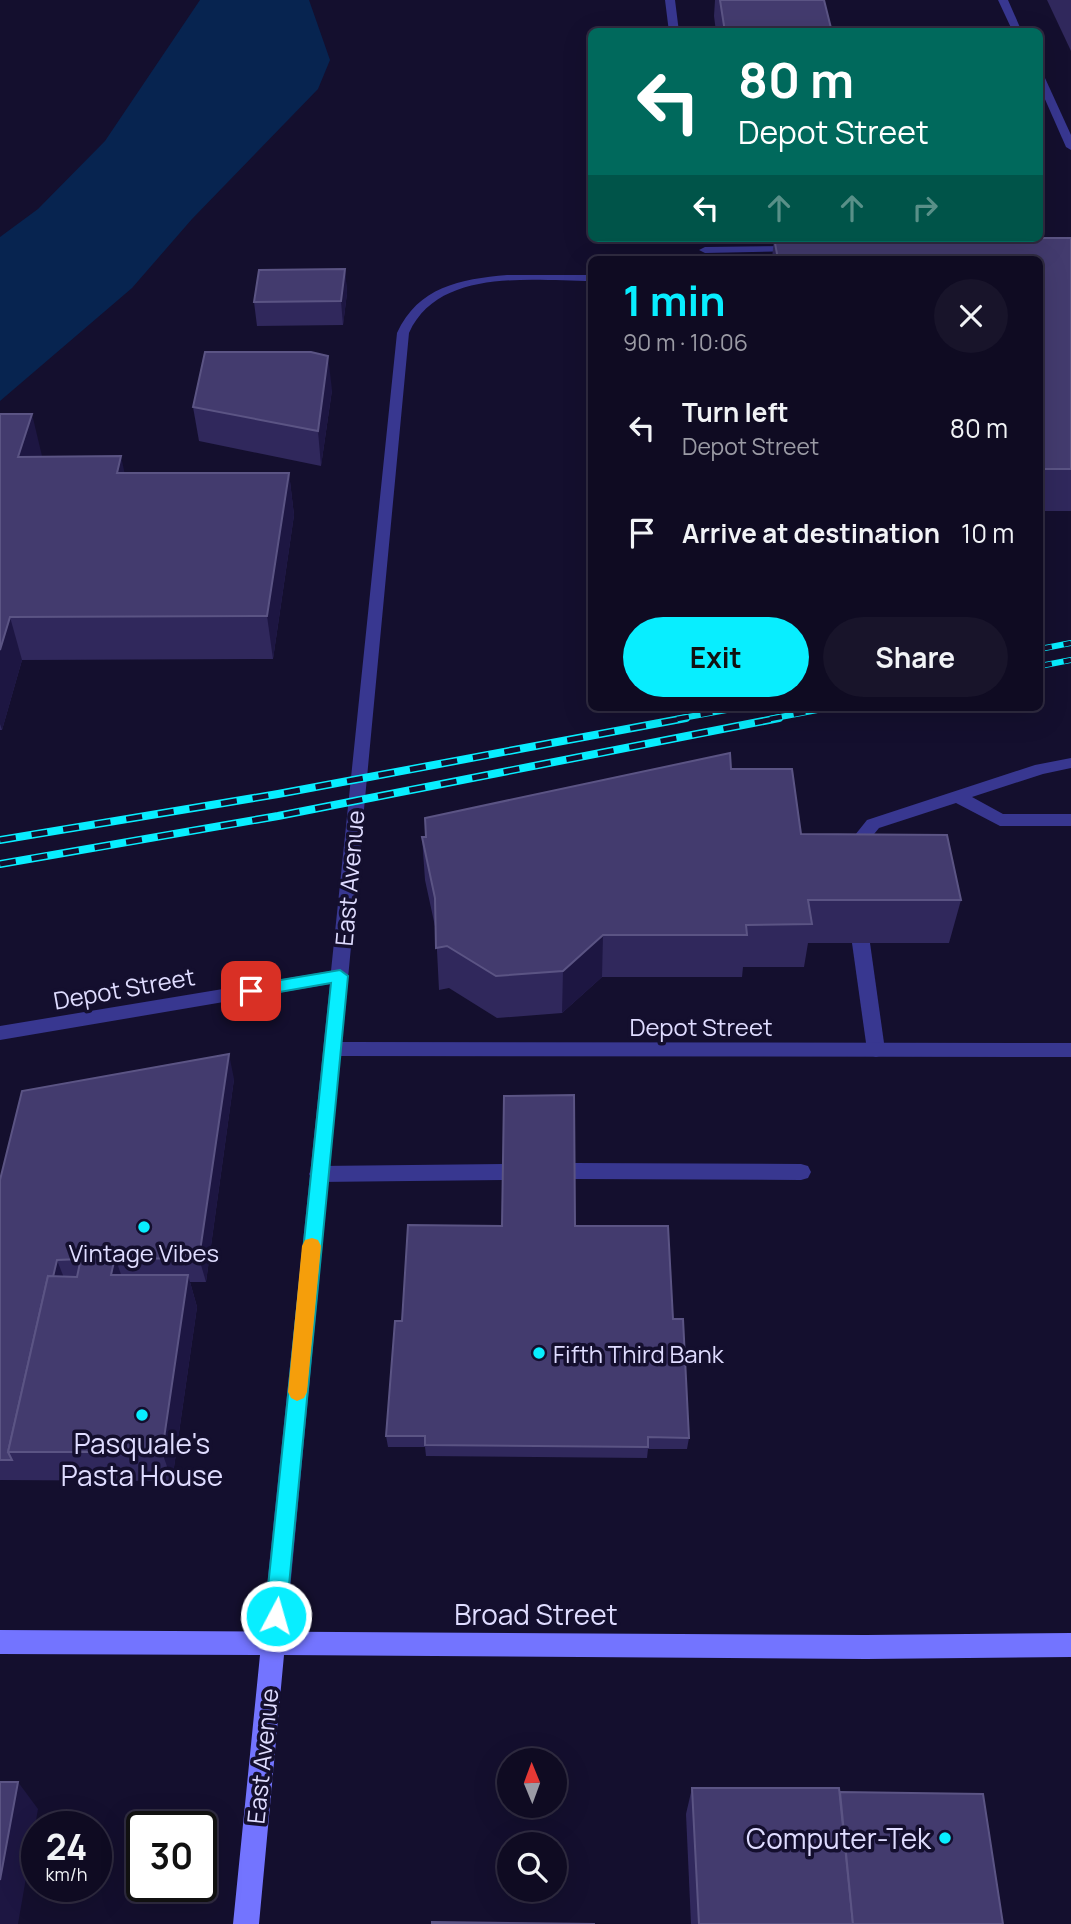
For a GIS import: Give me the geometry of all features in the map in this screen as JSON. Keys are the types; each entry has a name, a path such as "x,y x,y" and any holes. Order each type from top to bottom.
{"street":[{"path":"670,0 674,28"},
{"path":"1003,0 1016,28"},
{"path":"1043,85 1071,147"},
{"path":"703,249 813,249"},
{"name":"East Avenue","path":"246,1924 403,333 411,315 430,297 466,284 505,278 588,278"},
{"path":"852,877 853,849 873,824 1041,769 1071,762"},
{"path":"957,796 1000,820 1071,820"},
{"path":"861,943 876,1050"},
{"name":"Depot Street","path":"0,1033 340,976"},
{"name":"Depot Street","path":"331,1049 1071,1050"},
{"path":"574,1171 801,1172"},
{"path":"318,1174 503,1172"},
{"name":"Broad Street","path":"0,1642 866,1647 1071,1645"}],"water":[{"path":"200,0 309,0 330,60 318,89 192,219 132,288 0,401 0,237 38,209 105,141"}],"building":[{"path":"720,0 824,0 831,28 724,28"},
{"path":"1043,238 1071,238 1071,469 1043,469 1043,256 777,256 775,242 1043,242"},
{"path":"345,269 341,301 254,302 259,270"},
{"path":"205,352 311,352 328,356 318,431 193,407"},
{"path":"0,414 32,414 18,457 121,456 117,473 289,473 267,616 10,617 0,650"},
{"path":"730,753 731,769 792,769 801,834 947,835 961,900 808,900 812,924 746,925 747,935 603,935 563,971 496,976 447,946 436,948 435,898 422,837 426,837 425,818"},
{"path":"229,1054 199,1258 115,1257 57,1260 53,1277 48,1276 8,1452 12,1460 0,1460 0,1180 22,1091"},
{"path":"574,1095 575,1226 668,1226 673,1319 683,1319 689,1438 648,1437 648,1447 425,1445 425,1436 386,1436 395,1321 402,1321 408,1225 502,1226 504,1096"},
{"path":"115,1257 111,1275 188,1275 162,1452 8,1452 48,1276 77,1277 81,1258"},
{"path":"0,1782 18,1782 0,1880"},
{"path":"692,1788 839,1788 853,1924 699,1924"},
{"path":"840,1792 983,1794 1003,1924 853,1924"},
{"path":"432,1922 595,1924 432,1924"}],"railway":[{"path":"1043,648 1071,643"},
{"path":"1043,665 1071,660"},
{"path":"677,719 721,711"},
{"path":"770,719 812,711"},
{"path":"0,840 278,794 686,718"},
{"path":"0,864 278,816 779,718"}],"slow traffic":[{"path":"297,1392 312,1246"}],"place":[{"name":"Vintage Vibes","path":"144,1227"},
{"name":"Fifth Third Bank","path":"539,1353"},
{"name":"Pasquale's Pasta House","path":"142,1415"},
{"name":"Computer-Tek","path":"945,1838"}],"route":[{"path":"251,991 340,976 276,1616"}]}
